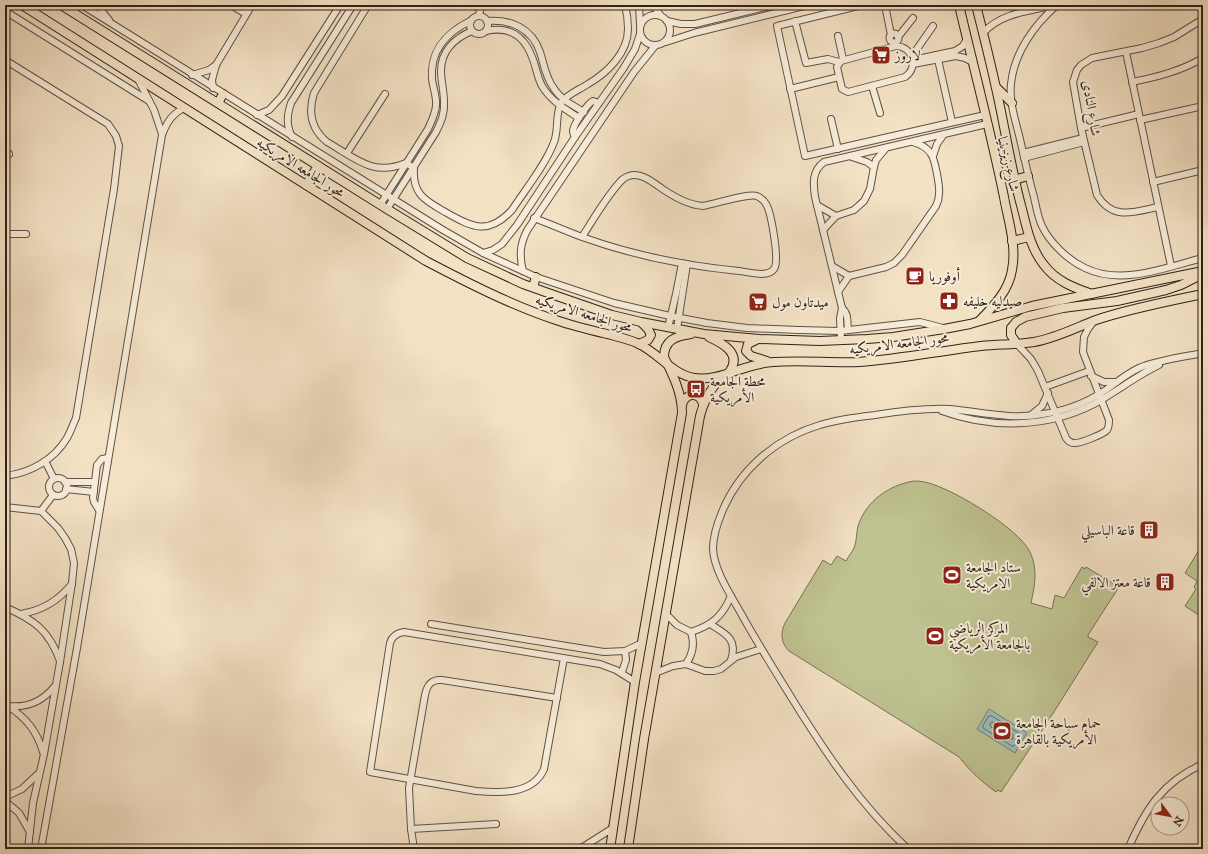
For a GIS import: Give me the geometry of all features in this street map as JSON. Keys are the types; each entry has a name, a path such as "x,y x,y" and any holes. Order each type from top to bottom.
{"main road":[{"name":"محور الجامعه الامريكيه","path":"22,5 306,185 423,258 462,280 558,321 619,337 639,344 680,374 696,378 711,378 749,366 772,362 858,362 902,358 992,345 1031,342 1058,336 1094,321 1118,314 1203,294"},
{"name":"محور الجامعه الامريكيه","path":"61,5 467,258 532,287 570,301 641,322 702,334 759,339 840,341 893,337 944,329 1032,306 1203,272"},
{"name":"شارع زيزينيا","path":"960,5 1000,179 1012,241 1012,269 1007,286 979,321"},
{"name":"شارع زيزينيا","path":"976,5 996,87 1014,180 1029,237 1036,254 1044,266 1054,276 1065,284 1093,295"},
{"path":"996,87 1012,103"},
{"path":"218,103 223,94"},
{"path":"306,185 318,166"},
{"path":"1014,180 1028,176"},
{"path":"1012,241 1029,237"},
{"path":"1017,344 1011,335 1011,328 1016,322 1025,317 1063,308 1131,299 1181,285 1203,272"},
{"path":"532,287 536,276"},
{"path":"639,344 648,340 651,335 648,329 641,322"},
{"path":"628,849 655,672 698,424 703,404 715,384 727,374 733,361 731,352 724,344 702,334 679,336 671,340 665,348 664,357 676,384 682,405"},
{"path":"759,339 748,344 746,349 747,353 751,356 772,362"},
{"path":"610,849 635,682 682,405 685,398 691,394 698,396 703,404"}],"street":[{"path":"82,5 454,237 483,253 536,276 614,303 706,323 748,328 840,331 920,322 944,329"},
{"path":"96,5 117,27"},
{"path":"231,5 246,14"},
{"path":"213,88 213,72 216,65 252,5"},
{"path":"257,115 268,110 282,96 340,5"},
{"path":"292,137 289,131 288,116 291,103 353,5"},
{"path":"368,5 314,93 310,106 312,120 318,132 327,142 367,165 380,168 393,168 406,163"},
{"path":"473,5 481,7 479,16"},
{"path":"414,168 413,175 416,189 420,195 432,205 471,226 496,224 512,210 550,152 557,136 560,106 564,100 570,94 604,75 625,45 628,30 625,5"},
{"path":"639,5 640,30 646,43 655,46"},
{"path":"653,5 661,16 667,21 681,24 695,24 774,5"},
{"path":"523,271 520,258 524,235 534,218 634,72 655,46 694,33 808,5"},
{"path":"862,5 777,26 805,156 985,115"},
{"path":"885,5 891,35 889,38 890,41 896,42 913,60"},
{"path":"1020,5 1022,13"},
{"path":"983,33 997,21 1008,16 1057,5"},
{"path":"1057,5 1040,21 1026,40 1013,73 1011,85 1012,103 1028,176 1042,226 1052,240 1070,259 1085,268 1099,273 1129,276 1203,258"},
{"path":"5,11 149,101"},
{"path":"384,207 386,196 428,130 433,118 436,105 432,80 432,68 434,57 439,46 445,38 472,19 479,16 487,21 496,20 512,23 530,34 540,52 549,81 556,92 564,100 584,112"},
{"path":"483,253 499,247 506,240 632,55 644,20 650,16 661,16"},
{"path":"795,21 806,63 828,59 841,61 896,42 913,18"},
{"name":"شارع النادى","path":"1158,207 1130,213 1122,213 1114,211 1101,202 1097,195 1081,128 1074,88 1074,76 1081,65 1092,58 1142,48 1174,37 1203,19"},
{"path":"470,21 472,31 477,34 486,31 502,30 510,32 523,41 530,52 542,86 550,97 560,106 579,118"},
{"path":"486,31 488,24 487,21"},
{"path":"666,42 671,32 667,21"},
{"path":"838,36 841,61 837,67 842,89 848,92 905,77 910,72 913,60 933,26"},
{"path":"384,207 393,200 414,168 436,132 442,118 444,103 441,70 445,52 456,39 472,31"},
{"path":"937,57 955,51 963,46 967,38"},
{"path":"1126,52 1171,266"},
{"path":"913,60 956,56 965,58 972,62"},
{"path":"937,57 952,122"},
{"path":"1132,82 1158,77 1184,68 1203,58"},
{"path":"5,60 108,124 116,136 119,146 114,189 76,418 67,438 54,455 36,467 18,474 5,476"},
{"path":"192,75 209,70 216,65"},
{"path":"790,89 839,77"},
{"path":"138,79 154,110 162,135"},
{"path":"872,86 880,113"},
{"path":"347,153 385,94"},
{"path":"576,137 573,128 579,118 591,102 594,101 599,103"},
{"path":"1081,128 1203,106"},
{"path":"42,849 77,648 162,135 166,123 172,116 184,108"},
{"path":"831,119 838,149"},
{"path":"840,341 842,308 817,205 813,182 816,171 824,162 987,124"},
{"path":"933,156 937,144 944,134"},
{"path":"1024,156 1084,140"},
{"path":"838,292 849,276 886,267 894,263 936,206 939,199 939,191 933,156 928,149 920,144 911,142"},
{"path":"823,230 836,216 854,210 862,204 870,189 876,160 886,148"},
{"path":"850,156 859,159 874,168"},
{"path":"406,163 414,168"},
{"path":"1153,182 1203,170"},
{"path":"534,218 582,237 628,251 685,264 722,270 763,274 774,270 776,264 776,253 767,206 761,198 753,196 703,206 695,205 670,194 639,175 631,175 623,179 614,189 582,237"},
{"path":"817,205 836,216"},
{"path":"5,234 26,234"},
{"path":"668,328 685,264"},
{"path":"677,329 685,264"},
{"path":"832,266 849,276"},
{"path":"674,303 681,304"},
{"path":"842,308 845,310 847,315 848,330"},
{"path":"1017,344 1035,365 1047,390 1064,436 1069,442 1077,444 1104,433 1108,427 1109,420 1084,357 1083,342 1088,328 1094,321"},
{"path":"1100,397 1117,382 1140,368 1154,363 1203,353"},
{"path":"935,409 962,418 997,423 1024,423 1056,415 1077,405 1100,397 1168,361"},
{"path":"1047,390 1090,374"},
{"path":"1090,374 1104,382 1117,382"},
{"path":"1029,416 1044,403 1047,390"},
{"path":"908,849 872,813 847,782 810,728 761,649 717,568 713,550 715,531 723,509 733,490 746,473 761,458 788,438 798,432 821,424 855,417 904,410 935,409 964,411 1006,417 1056,415"},
{"path":"99,510 93,500 97,465 102,459 108,458"},
{"path":"45,461 54,479"},
{"path":"54,479 62,479 65,482 95,482"},
{"path":"53,495 49,489 51,481 54,479"},
{"path":"53,495 61,495 66,489 65,482"},
{"path":"66,489 94,492"},
{"path":"41,511 53,495"},
{"path":"5,507 41,511 58,528 71,549 74,563 60,662 44,754 33,803 28,849"},
{"path":"21,614 45,607 55,601 72,583"},
{"path":"665,613 677,625 691,632 710,624 720,616 731,596"},
{"path":"5,607 35,622 55,647 60,662"},
{"path":"431,624 604,652 625,651 642,643"},
{"path":"710,624 726,634 731,641 733,651 730,660"},
{"path":"453,640 454,628"},
{"path":"463,641 464,630"},
{"path":"564,658 544,769 534,782 527,786 510,791 490,792 476,791 370,772 390,643 393,637 401,632 463,641 600,664 622,672 635,682"},
{"path":"686,664 692,651 693,642 691,632"},
{"path":"536,654 537,642"},
{"path":"655,672 673,666 686,664 705,671 714,671 721,669 730,660 761,649"},
{"path":"622,672 626,660 625,651"},
{"path":"414,849 408,788 424,695 428,685 434,680 442,680 557,698"},
{"path":"6,705 18,707 36,702 43,698 56,685"},
{"path":"6,705 19,713 35,731 44,754"},
{"path":"1128,849 1144,816 1161,793 1183,774 1203,764"},
{"path":"5,798 22,789 39,773"},
{"path":"5,801 19,813 30,833"},
{"path":"411,829 496,824"},
{"path":"577,849 583,847 613,828"}],"green space":[{"name":"المركز الرياضي بالجامعة الأمريكية","path":"914,481 932,484 943,488 986,512 1013,532 1030,552 1033,558 1035,583 1031,603 1052,609 1055,595 1064,598 1082,567 1085,569 1086,567 1119,587 1088,635 1088,637 1098,642 1001,792 998,790 996,792 986,784 972,772 959,757 789,651 784,645 782,638 782,630 785,623 823,560 831,565 837,556 846,561 855,546 858,526 867,509 887,490"},
{"path":"1202,545 1203,618 1185,606 1196,589 1194,587 1197,581 1185,573"}],"water":[{"name":"حمام سباحة الجامعة الأمريكية بالقاهرة","path":"989,709 1027,733 1015,753 977,729"}],"place":[{"name":"لاروز","path":"881,55"},
{"name":"أوفوريا","path":"915,276"},
{"name":"صيدليه خليفه","path":"949,301"},
{"name":"ميدتاون مول","path":"758,302"},
{"name":"محطة الجامعة الأمريكية","path":"696,389"},
{"name":"قاعة الباسيلي","path":"1149,530"},
{"name":"ستاد الجامعة الامريكية","path":"952,575"},
{"name":"قاعة معتز الالفي","path":"1165,582"},
{"name":"المركز الرياضي بالجامعة الأمريكية","path":"935,636"},
{"name":"حمام سباحة الجامعة الأمريكية بالقاهرة","path":"1002,731"}]}
